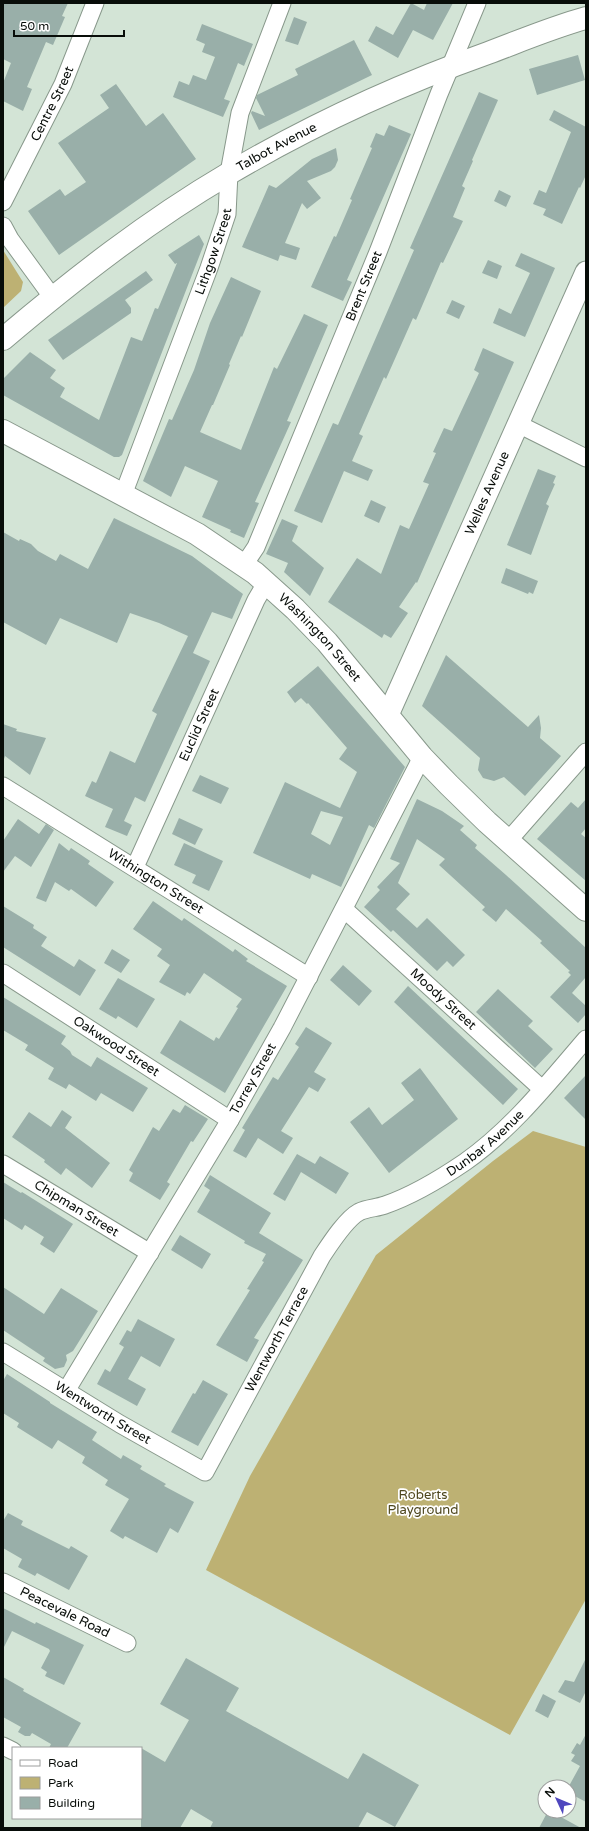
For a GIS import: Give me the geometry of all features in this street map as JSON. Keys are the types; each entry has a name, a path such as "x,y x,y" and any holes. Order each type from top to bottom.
{"main road":[{"name":"Talbot Avenue","path":"3,339 53,298 130,239 229,173 331,119 388,92 451,66 586,18"},
{"name":"Washington Street","path":"5,436 197,534 244,565 266,583 327,642 422,757 467,803 586,910"}],"street":[{"name":"Centre Street","path":"3,202 65,80 95,3"},
{"name":"Lithgow Street","path":"123,495 209,268 227,214 229,173 240,113 282,3"},
{"name":"Brent Street","path":"244,565 256,547 310,418 477,3"},
{"path":"3,226 10,239 53,298"},
{"name":"Welles Avenue","path":"388,715 586,272"},
{"path":"518,424 586,458"},
{"name":"Euclid Street","path":"135,867 256,600 266,583"},
{"path":"508,841 586,752"},
{"name":"Torrey Street","path":"66,1391 230,1120 282,1028 422,757"},
{"name":"Withington Street","path":"3,786 309,977"},
{"name":"Moody Street","path":"344,909 542,1089"},
{"name":"Oakwood Street","path":"3,973 230,1120"},
{"name":"Dunbar Avenue","path":"358,1212 385,1206 424,1188 466,1161 494,1138 527,1107 586,1039"},
{"name":"Chipman Street","path":"3,1164 150,1253"},
{"name":"Wentworth Terrace","path":"205,1472 322,1256 340,1230 358,1212"},
{"name":"Wentworth Street","path":"3,1352 120,1424 205,1472"},
{"name":"Peacevale Road","path":"3,1582 127,1642"},
{"path":"3,1746 12,1751"}],"green space":[{"path":"3,250 23,282 21,291 3,308"},
{"name":"Roberts Playground","path":"533,1131 586,1147 586,1599 510,1735 206,1570 250,1476 376,1255 493,1161"}],"building":[{"path":"3,3 68,3 62,16 65,17 53,45 46,42 27,87 32,89 23,111 3,101 3,83 11,63 3,59"},
{"path":"411,3 424,10 427,3 453,3 433,40 413,30 398,58 368,41 376,26 393,35"},
{"path":"294,17 307,22 298,45 285,41"},
{"path":"202,24 253,44 244,66 238,63 224,99 230,101 223,117 173,97 179,81 189,85 193,75 206,80 215,57 202,52 205,44 196,40"},
{"path":"354,40 372,75 259,130 251,113 252,111 265,116 256,98 257,95 298,75 295,69"},
{"path":"578,55 585,80 537,95 529,69"},
{"path":"116,84 146,126 163,113 196,159 59,255 28,211 60,189 65,196 86,182 58,143 109,108 100,95"},
{"path":"479,92 498,100 462,186 465,188 453,217 463,221 443,263 441,262 416,320 413,318 386,379 384,377 359,434 363,436 352,461 373,470 368,481 344,471 322,523 294,511 333,423 338,425 414,250 410,248"},
{"path":"554,110 586,127 586,175 562,224 543,215 546,209 533,204 539,190 546,193 571,132 549,120"},
{"path":"389,125 411,134 347,280 352,282 343,301 311,287 334,236 336,237 352,200 350,199 372,148 370,147 376,133 384,136"},
{"path":"336,148 338,160 335,167 331,171 307,181 321,198 307,209 302,203 285,243 300,248 296,260 280,255 278,261 242,247 269,185 276,188 312,159"},
{"path":"499,190 511,196 506,207 494,201"},
{"path":"199,235 204,244 122,455 119,457 114,457 3,395 3,379 30,352 56,370 50,378 65,388 60,397 99,420 131,337 142,341 155,308 158,309 177,263 175,264 168,255"},
{"path":"521,253 555,268 525,337 493,323 499,308 511,314 530,273 515,266"},
{"path":"488,260 502,266 497,279 482,273"},
{"path":"146,271 153,280 125,300 131,308 131,313 63,360 48,340"},
{"path":"231,277 261,291 213,405 200,432 241,450 274,367 277,369 304,314 328,325 287,421 291,422 255,502 259,503 244,538 230,532 231,530 202,517 218,481 185,466 171,497 143,481 169,419 172,420 194,370 210,323"},
{"path":"452,300 465,306 459,319 446,313"},
{"path":"483,348 514,362 417,583 416,582 399,607 408,613 391,638 384,634 382,638 328,602 357,558 381,574 400,525 409,529 429,484 423,482 436,453 433,452 444,428 452,431 479,373 474,370"},
{"path":"538,469 556,476 553,483 555,484 546,504 549,506 531,555 507,545"},
{"path":"371,500 386,507 379,523 364,516"},
{"path":"114,518 192,556 243,594 232,619 212,612 193,653 210,661 145,802 135,797 124,821 132,825 127,836 105,827 113,809 85,796 92,781 96,783 110,751 135,763 157,714 152,711 188,636 159,623 130,613 117,643 60,618 46,645 3,622 3,532 19,541 20,539 31,544 38,551 56,561 60,554 88,569"},
{"path":"282,519 298,526 292,541 324,568 310,596 284,572 288,563 266,554"},
{"path":"506,568 538,581 533,594 529,592 528,594 501,583"},
{"path":"446,655 528,727 539,715 541,728 540,738 561,756 525,796 504,777 494,781 483,778 478,770 480,758 422,706"},
{"path":"318,666 405,767 374,828 369,825 341,887 312,874 310,879 253,853 285,782 340,808 357,772 339,759 347,748 308,703 307,704 301,698 295,703 287,692","holes":["321,811 343,817 330,845 311,834"]},
{"path":"3,724 17,729 16,731 46,738 30,775 5,756 3,762"},
{"path":"200,775 229,788 221,804 192,791"},
{"path":"417,799 442,811 464,826 460,830 477,845 475,848 586,948 586,977 572,993 586,1006 586,1014 578,1023 550,997 571,975 568,972 570,971 540,943 542,941 506,909 496,922 482,910 485,907 439,865 445,859 417,839 398,883 410,894 396,909 417,928 427,918 465,955 453,967 447,961 437,971 393,930 391,932 364,907 380,890 377,887 400,863 390,859"},
{"path":"586,799 586,828 581,834 586,838 586,881 537,839 571,802 578,808"},
{"path":"179,818 203,829 195,845 172,834"},
{"path":"18,819 39,834 46,824 54,830 31,867 15,856 3,872 3,841"},
{"path":"59,843 69,851 71,848 90,861 88,864 114,882 96,907 71,889 69,891 55,882 46,902 36,898"},
{"path":"184,843 223,861 209,891 192,883 196,875 174,865"},
{"path":"153,901 182,921 184,918 233,952 235,949 248,959 246,961 287,986 225,1093 160,1053 180,1020 214,1041 216,1037 219,1039 238,1008 236,1007 242,999 204,973 190,994 187,992 185,996 159,982 170,965 157,956 162,949 133,929"},
{"path":"3,906 34,925 33,928 47,937 41,946 74,967 79,959 96,970 80,996 3,947"},
{"path":"112,949 130,960 121,973 104,963"},
{"path":"343,965 372,991 359,1006 330,980"},
{"path":"118,978 155,999 137,1028 118,1016 116,1019 99,1009"},
{"path":"408,986 518,1089 503,1105 394,1002"},
{"path":"498,989 533,1021 528,1026 553,1049 535,1068 476,1012"},
{"path":"3,997 66,1036 61,1044 70,1051 72,1055 91,1067 97,1057 148,1088 133,1112 101,1093 96,1101 69,1084 66,1089 48,1079 54,1068 25,1050 28,1045 3,1030"},
{"path":"306,1027 332,1043 314,1072 326,1079 318,1092 309,1087 281,1131 293,1138 283,1154 258,1138 246,1158 233,1151 245,1130 242,1128 273,1077 278,1080 299,1047 295,1044"},
{"path":"420,1068 458,1119 389,1173 350,1122 369,1107 382,1125 414,1100 401,1083"},
{"path":"586,1075 586,1120 564,1098"},
{"path":"185,1105 208,1119 193,1142 191,1141 167,1182 170,1184 160,1200 129,1181 133,1173 129,1170 153,1127 159,1131 173,1109 180,1113"},
{"path":"62,1110 72,1117 65,1128 110,1163 92,1188 66,1168 61,1175 44,1162 45,1160 12,1137 29,1112 51,1127"},
{"path":"297,1154 315,1164 320,1156 349,1173 336,1194 301,1172 285,1201 273,1194"},
{"path":"210,1175 271,1213 259,1233 303,1260 254,1338 259,1340 247,1362 216,1345 250,1290 247,1289 264,1262 262,1261 266,1254 244,1243 245,1241 197,1212 210,1190 204,1186"},
{"path":"3,1182 21,1193 22,1192 73,1224 54,1253 40,1244 44,1237 25,1225 22,1230 3,1218"},
{"path":"180,1235 211,1254 202,1269 171,1250"},
{"path":"3,1287 44,1314 61,1288 98,1311 73,1351 66,1355 67,1360 64,1367 55,1369 43,1361 45,1358 3,1330"},
{"path":"138,1319 175,1339 160,1367 141,1356 128,1379 146,1389 137,1406 97,1384 105,1369 110,1372 124,1347 119,1344 127,1330 131,1332"},
{"path":"7,1374 97,1432 92,1440 121,1459 123,1455 142,1466 140,1469 166,1484 164,1486 194,1502 178,1533 170,1528 157,1553 125,1536 123,1539 110,1531 129,1499 105,1485 108,1480 82,1463 85,1457 58,1440 52,1449 17,1427 19,1423 3,1413 3,1381"},
{"path":"203,1380 228,1394 198,1446 171,1432 193,1393 195,1394"},
{"path":"8,1513 23,1521 21,1525 69,1549 71,1546 88,1556 69,1590 37,1573 35,1576 18,1567 22,1559 3,1548 3,1521"},
{"path":"3,1608 35,1624 36,1622 84,1645 64,1685 45,1676 47,1672 41,1668 50,1651 49,1649 12,1631 3,1649"},
{"path":"186,1658 239,1688 226,1711 348,1779 363,1753 419,1785 395,1827 367,1812 358,1828 210,1828 213,1822 191,1809 180,1828 141,1828 142,1749 165,1762 189,1720 160,1704"},
{"path":"586,1658 586,1691 580,1703 558,1692 565,1680 574,1682"},
{"path":"3,1677 24,1689 23,1691 81,1723 68,1747 50,1747 51,1744 32,1733 30,1736 25,1736 18,1732 21,1727 3,1717"},
{"path":"543,1694 556,1701 548,1718 535,1711"},
{"path":"586,1734 586,1802 577,1797 577,1779 573,1779 580,1766 571,1761 575,1755 571,1753 577,1743 580,1745"},
{"path":"544,1819 565,1819 581,1828 539,1828"}]}
